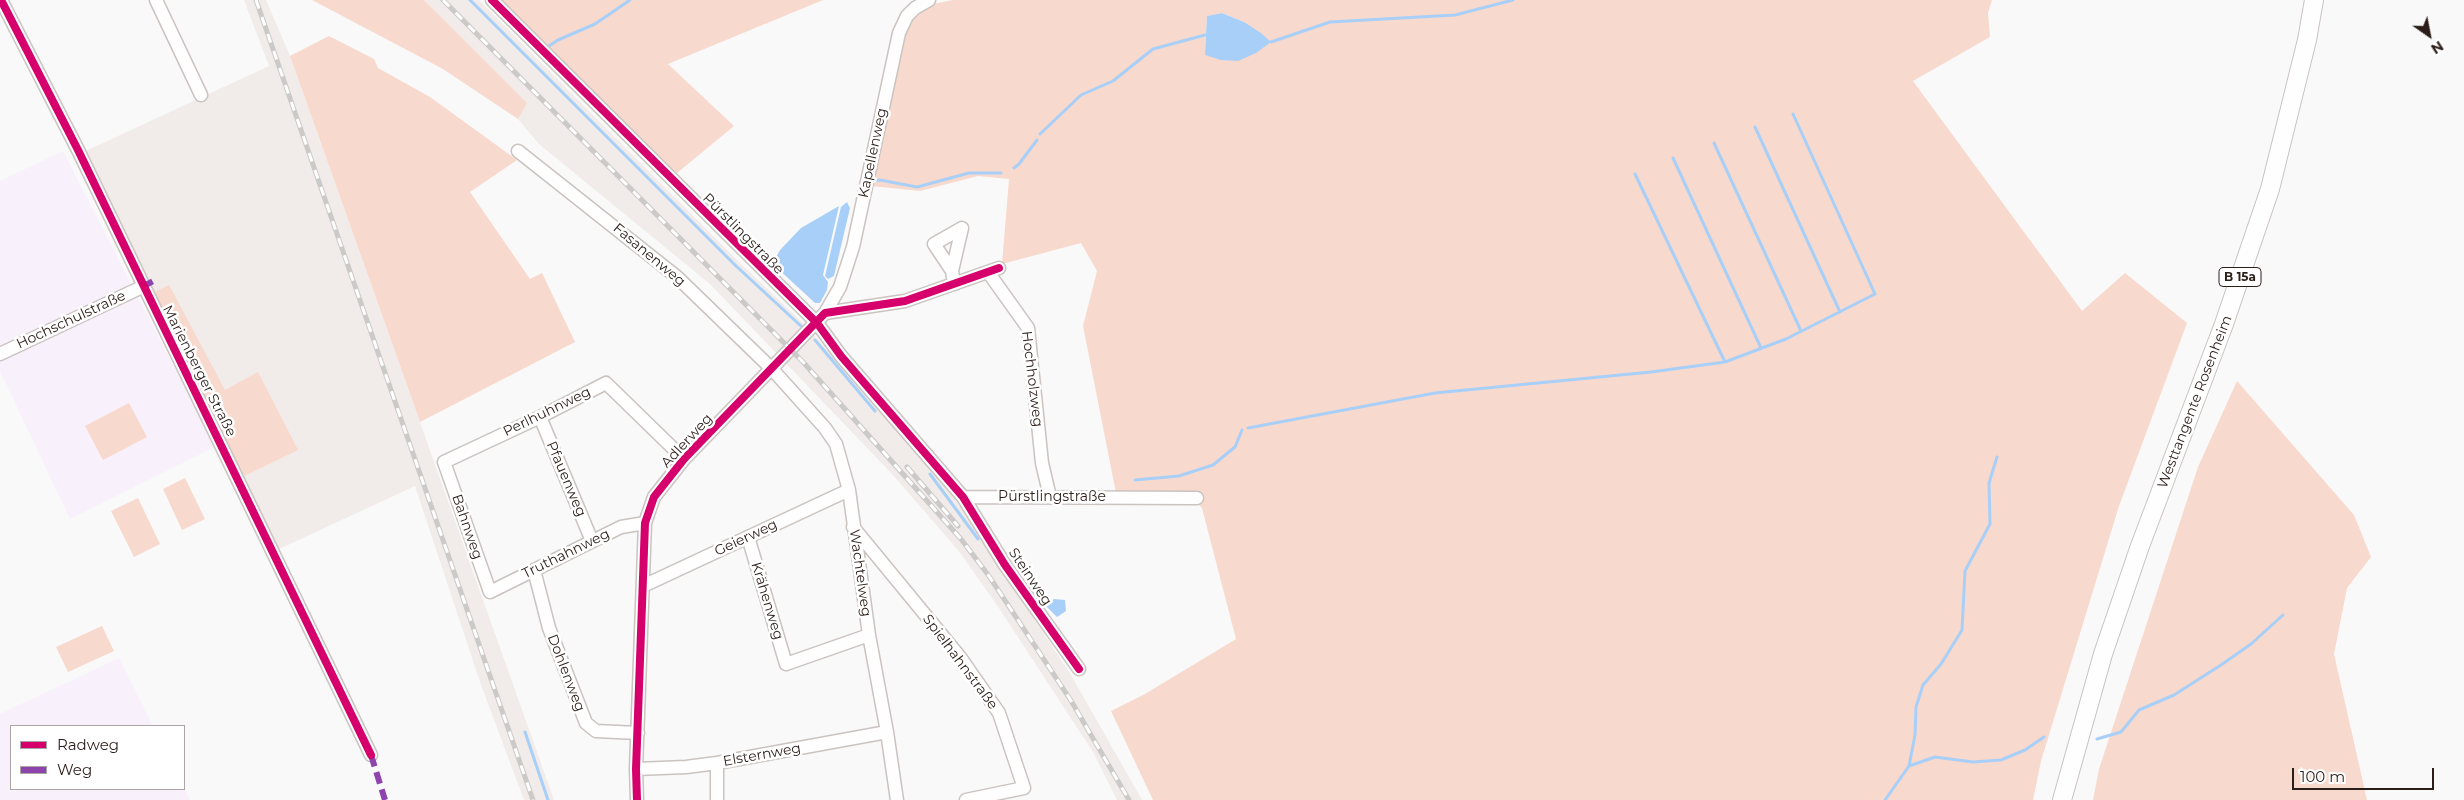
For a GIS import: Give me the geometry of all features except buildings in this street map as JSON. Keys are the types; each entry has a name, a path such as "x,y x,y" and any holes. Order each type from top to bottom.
{"highway":[{"name":"Westtangente Rosenheim","path":"2062,800 2103,654 2140,546 2224,324 2270,189 2307,40 2314,0"}],"street":[{"name":"Marienberger Straße","path":"0,0 78,150 142,287 213,426 371,755"},
{"path":"156,0 200,95"},
{"name":"Pürstlingstraße","path":"492,0 821,318 841,356 963,497 1197,498"},
{"name":"Kapellenweg","path":"821,318 840,287 853,247 899,33 907,16 929,0"},
{"name":"Fasanenweg","path":"518,151 677,277 772,369"},
{"name":"Hochholzweg","path":"954,284 994,270 1028,328 1042,463 1050,497"},
{"path":"821,318 905,301 954,284 952,271"},
{"name":"Hochschulstraße","path":"0,354 142,287"},
{"name":"Adlerweg","path":"637,800 636,769 645,523 654,497 684,459 821,318"},
{"name":"Wachtelweg","path":"772,369 826,428 836,444 849,490 869,635 888,732 897,800"},
{"name":"Perlhuhnweg","path":"444,462 540,417 606,383 684,459"},
{"name":"Pfauenweg","path":"540,417 592,541"},
{"name":"Bahnweg","path":"444,462 490,592"},
{"name":"Geierweg","path":"643,586 849,490"},
{"name":"Steinweg","path":"963,497 1005,565 1079,669"},
{"name":"Truthahnweg","path":"490,592 621,527 645,523"},
{"name":"Spielhahnstraße","path":"853,527 960,657 999,713 1024,788 966,800"},
{"name":"Krähenweg","path":"748,537 786,664 869,635"},
{"name":"Dohlenweg","path":"534,570 549,628 586,723 596,731 638,733"},
{"name":"Elsternweg","path":"636,769 686,767 888,732"},
{"path":"717,762 717,800"}],"shaded area":[{"path":"244,0 266,0 290,56 554,800 524,800 480,682 415,486 277,550 73,157 269,66"},
{"path":"312,0 424,0 527,103 518,119 443,69"},
{"path":"424,0 479,0 738,261 807,327 955,499 1071,675 1142,800 1117,800 1093,752 997,605 958,550 892,474 710,284 539,144 518,119 526,103"},
{"path":"492,0 823,0 668,64 734,126 671,178"},
{"path":"953,0 1992,0 1988,13 1990,37 1913,81 2082,311 2125,273 2187,323 2119,506 2041,761 2033,800 1153,800 1111,711 1145,694 1236,639 1202,508 1188,493 1116,493 1083,326 1097,271 1081,243 1002,264 1009,179 978,176 920,191 871,186 906,34 913,20 928,5","holes":["1222,13 1244,22 1205,55 1207,16"]},
{"path":"329,36 374,59 378,68 430,97 517,160 470,192 530,279 542,273 575,342 420,422 290,56"},
{"path":"63,151 215,447 70,519 0,371 0,181"},
{"path":"169,285 225,390 258,372 298,450 242,477 152,293"},
{"path":"2237,381 2354,515 2371,557 2347,588 2334,654 2367,800 2093,800 2099,769 2198,467"},
{"path":"129,403 147,437 103,460 85,426"},
{"path":"185,478 205,519 182,530 163,489"},
{"path":"138,498 160,544 134,557 111,511"},
{"path":"102,626 114,651 68,672 56,647"},
{"path":"119,658 152,725 10,725 10,790 185,790 190,800 0,800 0,714"}],"water":[{"path":"1222,13 1244,22 1271,42 1256,53 1238,61 1221,60 1205,55 1207,16"},
{"path":"847,202 850,208 834,276 828,279 825,276 841,207"},
{"path":"839,206 823,275 828,282 827,290 820,303 815,303 775,266 775,259 780,250 801,228"},
{"path":"1054,599 1065,600 1066,611 1057,617 1046,606"}],"waterway":[{"path":"470,0 735,265 802,327"},
{"path":"546,48 558,40 595,24 630,0"},
{"path":"1271,42 1330,22 1455,15 1513,0"},
{"path":"1040,134 1081,95 1113,81 1153,49 1205,35"},
{"path":"1248,428 1435,393 1651,372 1725,362 1786,339 1875,294 1793,114"},
{"path":"1755,127 1840,312"},
{"path":"1014,168 1037,140"},
{"path":"1714,143 1801,331"},
{"path":"1673,158 1761,348"},
{"path":"874,181 880,180 917,187 969,173 1001,173"},
{"path":"1635,174 1725,362"},
{"path":"815,340 875,411"},
{"path":"1135,480 1179,476 1213,465 1235,447 1242,430"},
{"path":"1885,800 1909,766 1915,735 1916,707 1923,685 1941,664 1962,630 1965,571 1990,524 1989,483 1997,457"},
{"path":"930,474 978,539"},
{"path":"2097,739 2121,732 2139,710 2174,695 2221,665 2251,644 2283,615"},
{"path":"525,732 548,800"},
{"path":"1909,766 1935,757 1973,762 2001,760 2025,750 2044,737"}],"railway":[{"path":"256,0 533,800"},
{"path":"443,0 803,362 961,539 989,576 1070,699 1129,800"},
{"path":"907,467 958,526"}],"marked path":[{"path":"142,287 155,280"},
{"path":"371,755 385,800"}],"cycle path":[{"path":"1,0 78,150 371,755"},
{"path":"492,0 817,323 841,356 963,497 1005,565 1079,669"},
{"path":"637,800 636,769 645,523 654,497 684,459 825,313 905,301 999,268"}]}
